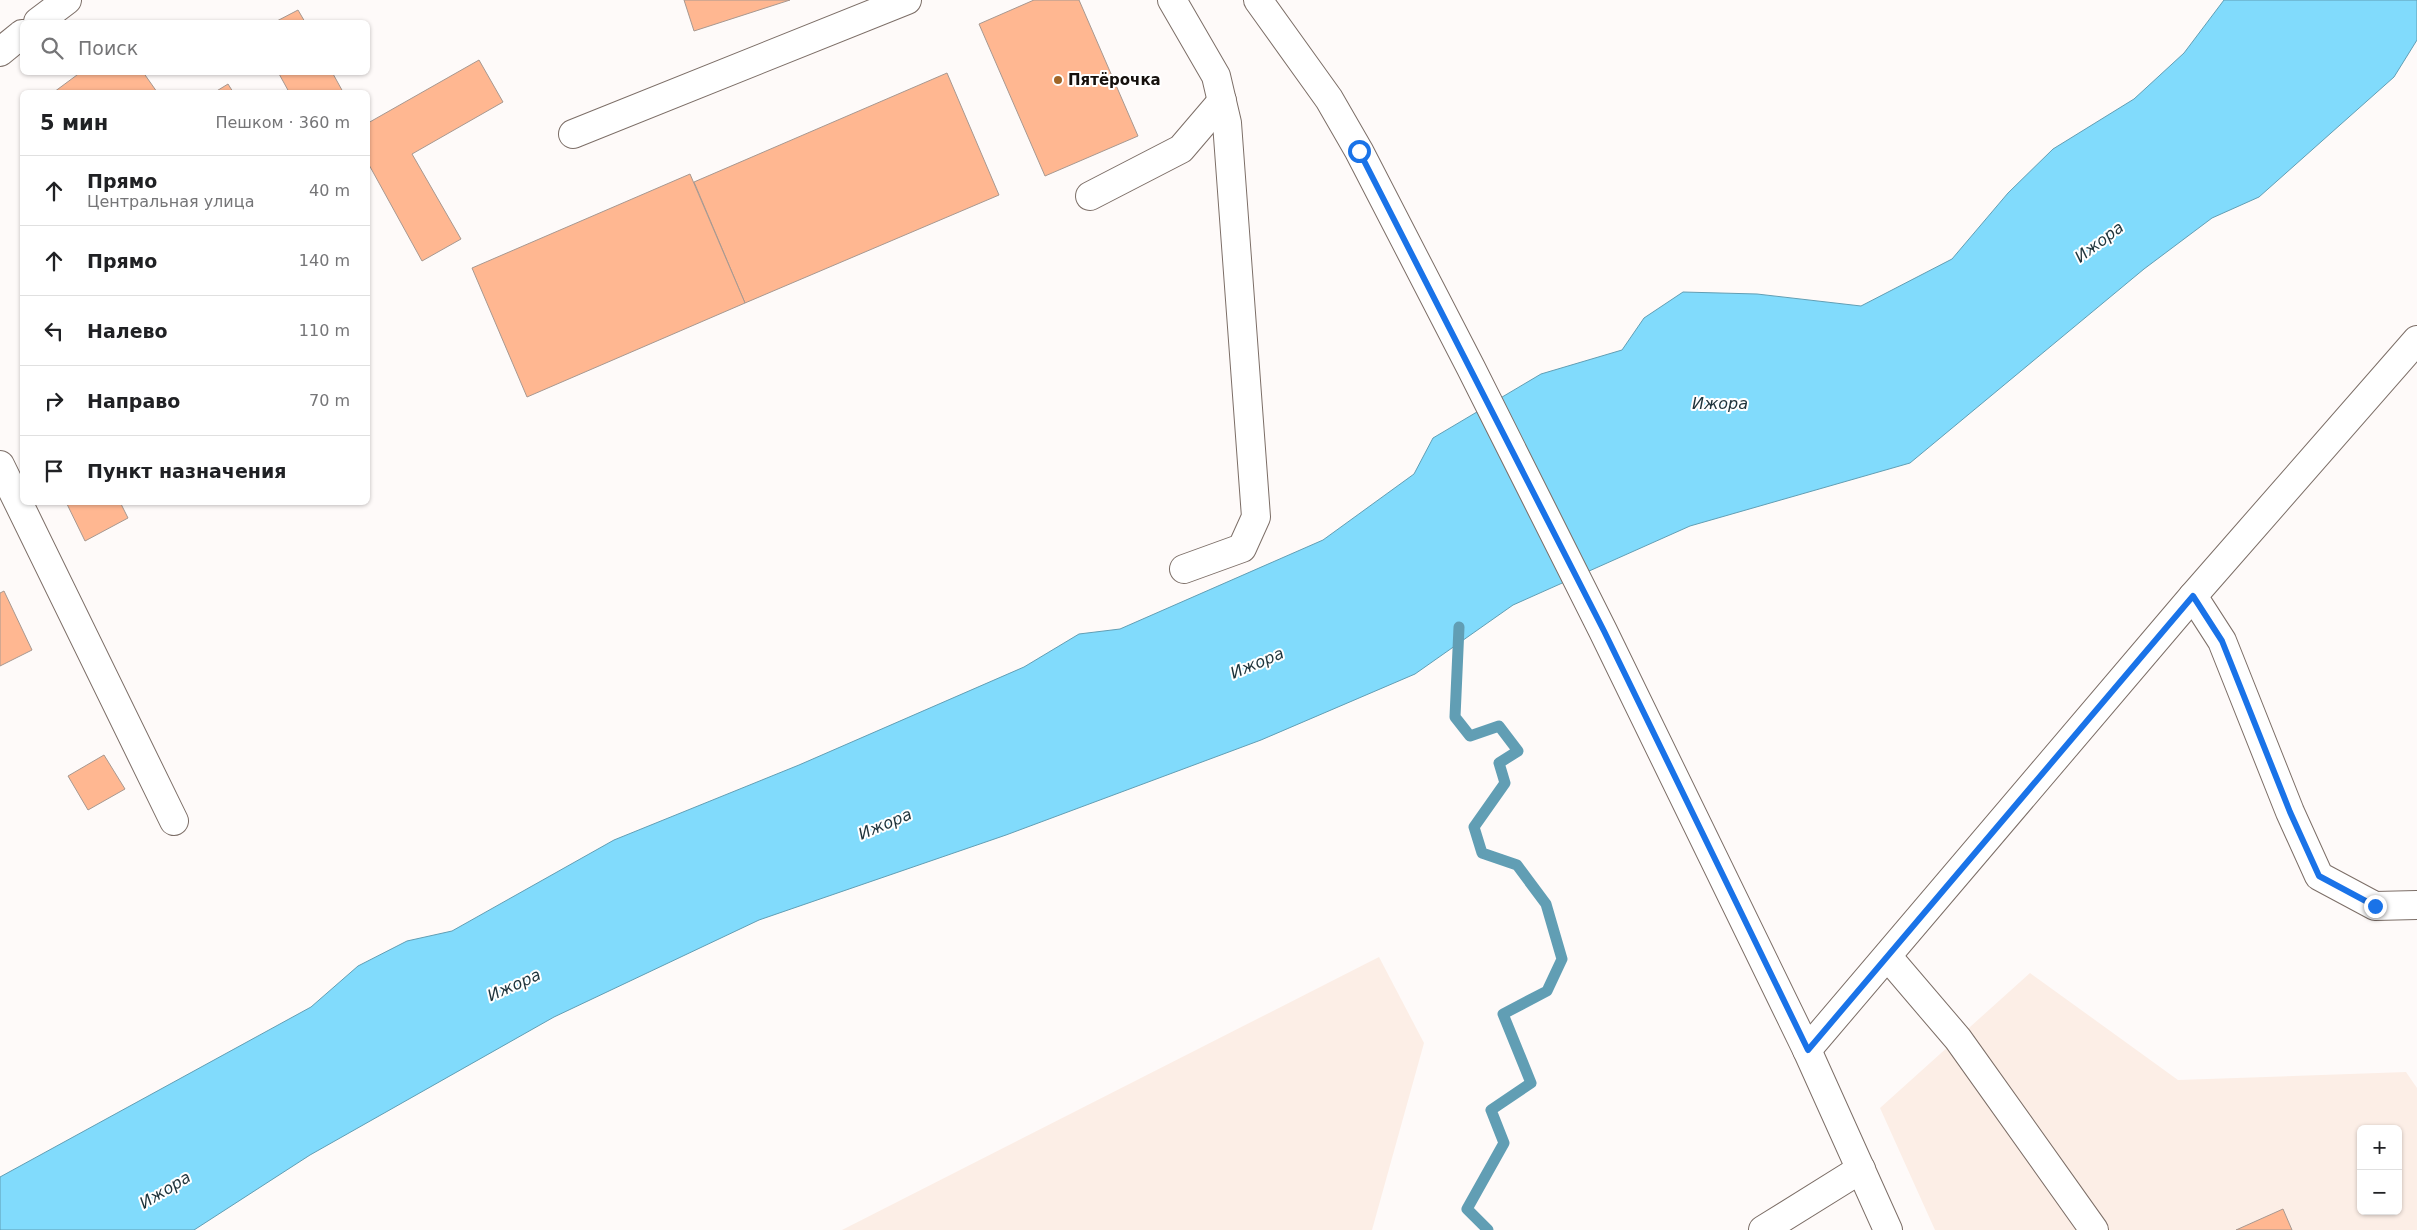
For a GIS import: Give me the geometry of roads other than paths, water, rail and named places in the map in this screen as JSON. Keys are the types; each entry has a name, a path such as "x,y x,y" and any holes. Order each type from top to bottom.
{"main road":[{"path":"41,20 67,0"},
{"path":"573,134 907,0"},
{"path":"1172,0 1216,76 1227,123 1256,517 1242,548 1184,569"},
{"path":"1258,0 1329,99 1359,151 1471,368 1604,631 1808,1050 1888,1230"},
{"path":"0,52 20,36"},
{"path":"1090,196 1182,149 1222,101"},
{"path":"1808,1050 1888,958 2193,596 2417,340"},
{"path":"0,465 174,821"},
{"path":"2193,596 2222,641 2287,803 2319,876 2375,906 2417,906"},
{"path":"1888,958 1958,1039 2094,1230"},
{"path":"1762,1230 1860,1169"}],"water":[{"name":"Ижора","path":"2224,0 2417,0 2417,40 2394,77 2259,197 2212,218 2144,269 1910,463 1690,526 1513,605 1415,674 1261,740 1006,835 759,920 554,1017 310,1155 194,1230 0,1230 0,1177 311,1007 358,966 407,941 452,931 614,840 799,765 1024,667 1079,634 1120,629 1323,540 1414,474 1433,438 1541,374 1622,350 1644,318 1683,292 1757,294 1861,306 1952,259 2008,193 2053,149 2134,99 2184,53"}],"waterway":[{"path":"1459,627 1455,717 1470,736 1499,726 1518,751 1499,763 1505,783 1474,827 1482,853 1517,865 1546,904 1562,959 1547,991 1503,1014 1531,1083 1491,1110 1504,1143 1467,1209 1488,1230"}],"place":[{"name":"Пятёрочка","path":"1058,80"}]}
